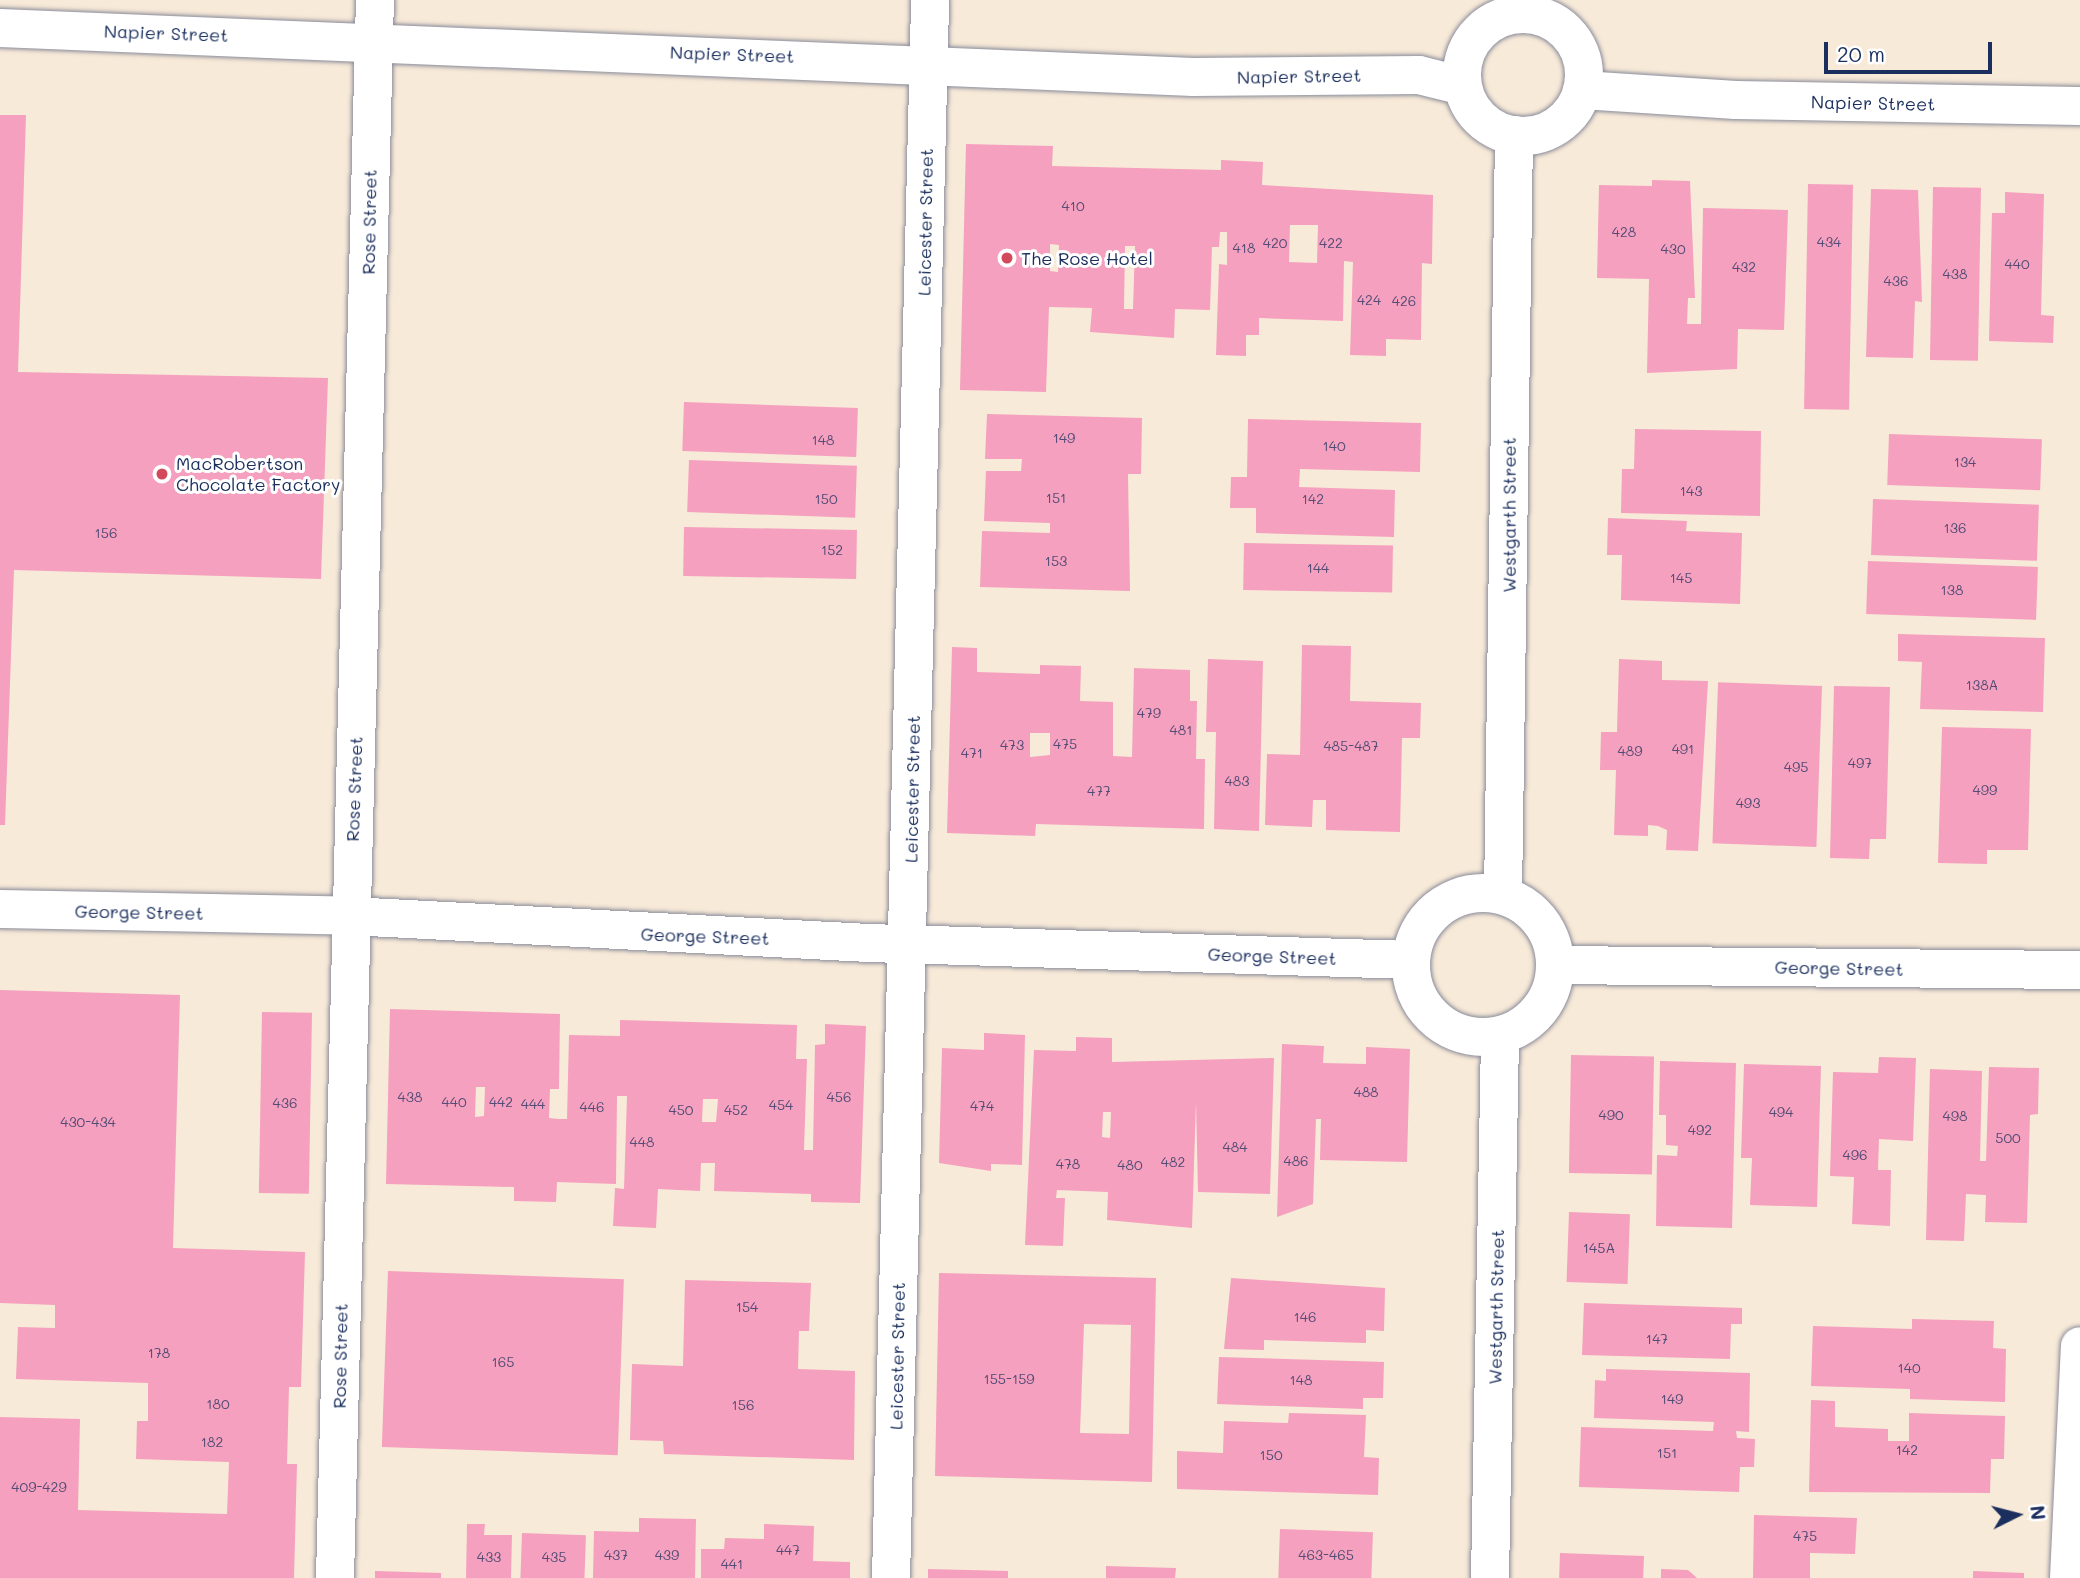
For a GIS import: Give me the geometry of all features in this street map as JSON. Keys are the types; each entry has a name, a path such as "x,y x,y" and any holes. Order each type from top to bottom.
{"street":[{"name":"Rose Street","path":"335,1578 375,0"},
{"name":"Leicester Street","path":"891,1578 930,0"},
{"path":"1526,7 1558,24 1571,37 1582,62 1582,90 1564,120 1532,136 1514,135 1481,119 1463,86 1463,65 1482,29 1526,7"},
{"name":"Napier Street","path":"0,28 373,40 1193,77 1419,75 1463,86"},
{"name":"Napier Street","path":"1582,90 1736,100 2080,106"},
{"name":"Westgarth Street","path":"1503,895 1514,135"},
{"path":"1481,892 1503,895 1545,929 1555,965 1539,1010 1500,1036 1455,1033 1436,1021 1421,1004 1410,960 1415,939 1442,905 1481,892"},
{"name":"George Street","path":"0,909 350,916 908,944 1410,960"},
{"name":"George Street","path":"1555,965 2080,970"},
{"name":"Westgarth Street","path":"1490,1578 1500,1036"},
{"path":"2069,1578 2080,1346"}],"building":[{"name":"MacRobertson Chocolate Factory","path":"0,115 26,115 18,372 328,378 321,579 14,570 5,825 0,825"},
{"path":"966,144 1053,146 1052,166 1221,170 1221,160 1263,162 1262,185 1433,195 1432,264 1422,263 1421,340 1386,339 1386,356 1350,355 1353,262 1344,261 1343,321 1259,318 1259,335 1246,335 1246,356 1216,355 1219,264 1227,265 1227,232 1220,232 1219,247 1212,247 1210,310 1175,309 1174,338 1090,332 1092,308 1049,307 1046,392 960,390","holes":["1290,225 1318,225 1317,263 1289,262","1050,244 1059,245 1058,272 1050,271","1125,246 1135,246 1133,309 1124,309"]},
{"path":"1652,180 1690,181 1695,298 1688,298 1687,324 1701,324 1703,208 1788,210 1784,330 1738,329 1737,369 1647,373 1649,279 1597,278 1599,185 1652,186"},
{"path":"1808,184 1853,185 1849,410 1804,409"},
{"path":"1933,187 1981,188 1978,361 1930,360"},
{"path":"1871,189 1918,190 1922,302 1915,301 1913,358 1866,357"},
{"path":"2005,192 2044,194 2041,315 2054,316 2053,343 1989,341 1992,213 2005,213"},
{"path":"684,402 858,408 856,457 682,451"},
{"path":"987,414 1142,418 1141,474 1128,474 1130,591 980,587 982,531 1050,533 1050,523 984,521 986,471 1021,471 1022,459 985,459"},
{"path":"1248,419 1421,423 1420,472 1300,469 1299,487 1395,490 1394,537 1256,533 1256,508 1230,508 1231,477 1247,477"},
{"path":"1635,429 1761,431 1760,516 1621,513 1622,469 1634,469"},
{"path":"1889,434 2042,439 2040,490 1887,485"},
{"path":"689,460 857,466 855,518 687,512"},
{"path":"1873,499 2039,505 2037,561 1871,555"},
{"path":"1608,518 1687,521 1686,531 1742,533 1740,604 1621,600 1622,555 1607,555"},
{"path":"684,527 857,530 856,579 683,576"},
{"path":"1244,543 1393,546 1392,593 1243,590"},
{"path":"1868,561 2038,567 2036,620 1866,614"},
{"path":"1898,634 2045,638 2043,712 1920,709 1922,662 1898,661"},
{"path":"1302,645 1351,646 1350,701 1421,703 1420,738 1402,738 1400,832 1326,830 1326,800 1313,800 1312,827 1265,825 1267,754 1300,755"},
{"path":"952,647 977,648 977,672 1040,674 1040,665 1081,666 1080,701 1113,702 1113,756 1132,757 1134,668 1190,670 1190,701 1197,701 1196,759 1205,759 1204,829 1036,824 1035,836 947,833","holes":["1030,733 1050,733 1050,755 1030,757"]},
{"path":"1208,659 1263,661 1259,831 1214,829 1216,732 1206,732"},
{"path":"1619,659 1662,661 1662,680 1708,681 1698,851 1666,850 1667,830 1658,826 1648,825 1648,836 1614,835 1616,770 1600,770 1601,732 1617,732"},
{"path":"1718,682 1822,686 1816,847 1712,843"},
{"path":"1834,686 1890,687 1886,839 1870,839 1869,859 1830,858"},
{"path":"1942,727 2031,729 2028,850 1987,850 1987,864 1938,863"},
{"path":"0,990 180,995 173,1248 305,1252 301,1387 289,1387 287,1464 297,1464 294,1578 0,1578 0,1417 80,1419 78,1510 227,1514 229,1462 136,1459 137,1421 148,1421 148,1383 16,1379 18,1327 55,1328 55,1305 0,1303"},
{"path":"390,1009 560,1014 559,1089 550,1089 549,1118 558,1119 567,1119 569,1035 620,1036 620,1020 797,1025 796,1059 807,1059 804,1150 813,1150 815,1045 825,1044 825,1024 866,1026 860,1203 811,1202 811,1194 714,1191 715,1163 701,1163 700,1191 658,1189 656,1228 613,1226 615,1188 624,1189 627,1096 617,1096 616,1184 557,1182 556,1202 514,1201 514,1187 386,1184","holes":["476,1087 485,1087 484,1116 475,1117","703,1099 718,1099 716,1122 702,1122"]},
{"path":"262,1012 312,1013 309,1194 259,1193"},
{"path":"984,1033 1025,1035 1022,1165 991,1164 991,1171 939,1163 942,1048 984,1050"},
{"path":"1076,1037 1112,1038 1112,1062 1274,1058 1270,1194 1198,1192 1196,1102 1192,1228 1107,1220 1108,1192 1057,1190 1056,1198 1065,1198 1063,1246 1025,1245 1034,1050 1076,1051","holes":["1103,1112 1111,1112 1110,1138 1102,1137"]},
{"path":"1282,1044 1324,1046 1323,1063 1366,1064 1366,1047 1410,1049 1407,1162 1320,1160 1321,1119 1316,1119 1313,1204 1277,1217"},
{"path":"1571,1055 1654,1056 1652,1174 1569,1173"},
{"path":"1879,1057 1916,1058 1913,1141 1879,1139 1878,1170 1891,1170 1890,1226 1852,1224 1854,1177 1830,1176 1833,1072 1878,1073"},
{"path":"1660,1061 1736,1063 1732,1228 1656,1226 1657,1155 1677,1156 1678,1146 1666,1145 1666,1115 1659,1115"},
{"path":"1744,1064 1821,1066 1817,1207 1750,1205 1752,1158 1741,1158"},
{"path":"1989,1067 2039,1068 2038,1114 2030,1115 2027,1223 1985,1222 1986,1195 1966,1194 1964,1241 1926,1240 1930,1069 1982,1071 1980,1161 1986,1161"},
{"path":"1569,1212 1630,1214 1628,1284 1567,1282"},
{"path":"388,1271 624,1279 618,1455 382,1447"},
{"path":"939,1273 1156,1278 1152,1482 935,1476","holes":["1084,1324 1131,1325 1129,1434 1080,1433"]},
{"path":"1231,1278 1385,1288 1384,1331 1366,1330 1366,1343 1264,1340 1264,1350 1224,1349"},
{"path":"685,1280 811,1283 809,1331 799,1331 798,1369 855,1371 854,1460 664,1454 663,1441 630,1440 632,1364 683,1366"},
{"path":"1584,1303 1742,1308 1742,1324 1731,1324 1730,1359 1582,1355"},
{"path":"1912,1319 1994,1321 1993,1348 2006,1349 2005,1402 1910,1399 1910,1389 1811,1386 1813,1326 1912,1329"},
{"path":"1219,1357 1384,1362 1383,1398 1363,1398 1363,1409 1217,1404"},
{"path":"1606,1369 1750,1373 1749,1432 1736,1431 1737,1438 1755,1439 1754,1467 1740,1467 1739,1492 1579,1487 1581,1427 1713,1431 1714,1422 1594,1418 1595,1380 1606,1381"},
{"path":"1811,1400 1835,1401 1835,1427 1888,1429 1888,1441 1909,1441 1909,1413 2005,1416 2004,1459 1991,1459 1990,1493 1809,1492"},
{"path":"1289,1413 1366,1415 1364,1457 1379,1458 1378,1495 1177,1489 1177,1451 1223,1453 1224,1421 1288,1423"},
{"path":"1754,1515 1857,1518 1855,1554 1810,1553 1810,1578 1753,1578"},
{"path":"639,1518 696,1519 695,1578 593,1578 594,1531 639,1532"},
{"path":"467,1524 485,1524 484,1535 512,1535 511,1578 466,1578"},
{"path":"764,1524 814,1526 813,1561 850,1562 850,1578 701,1578 701,1549 724,1549 725,1538 764,1539"},
{"path":"1280,1529 1373,1532 1371,1578 1278,1578"},
{"path":"522,1533 586,1535 584,1578 520,1578"},
{"path":"1560,1553 1644,1556 1643,1578 1559,1578"},
{"path":"1106,1566 1176,1568 1175,1578 1106,1578"},
{"path":"928,1569 1008,1571 1008,1578 928,1578"},
{"path":"1661,1569 1688,1570 1697,1578 1661,1578"},
{"path":"375,1571 441,1573 441,1578 375,1578"},
{"path":"1973,1571 2024,1573 2024,1578 1973,1578"}],"place":[{"name":"The Rose Hotel","path":"1007,258"},
{"name":"MacRobertson Chocolate Factory","path":"162,474"}]}
